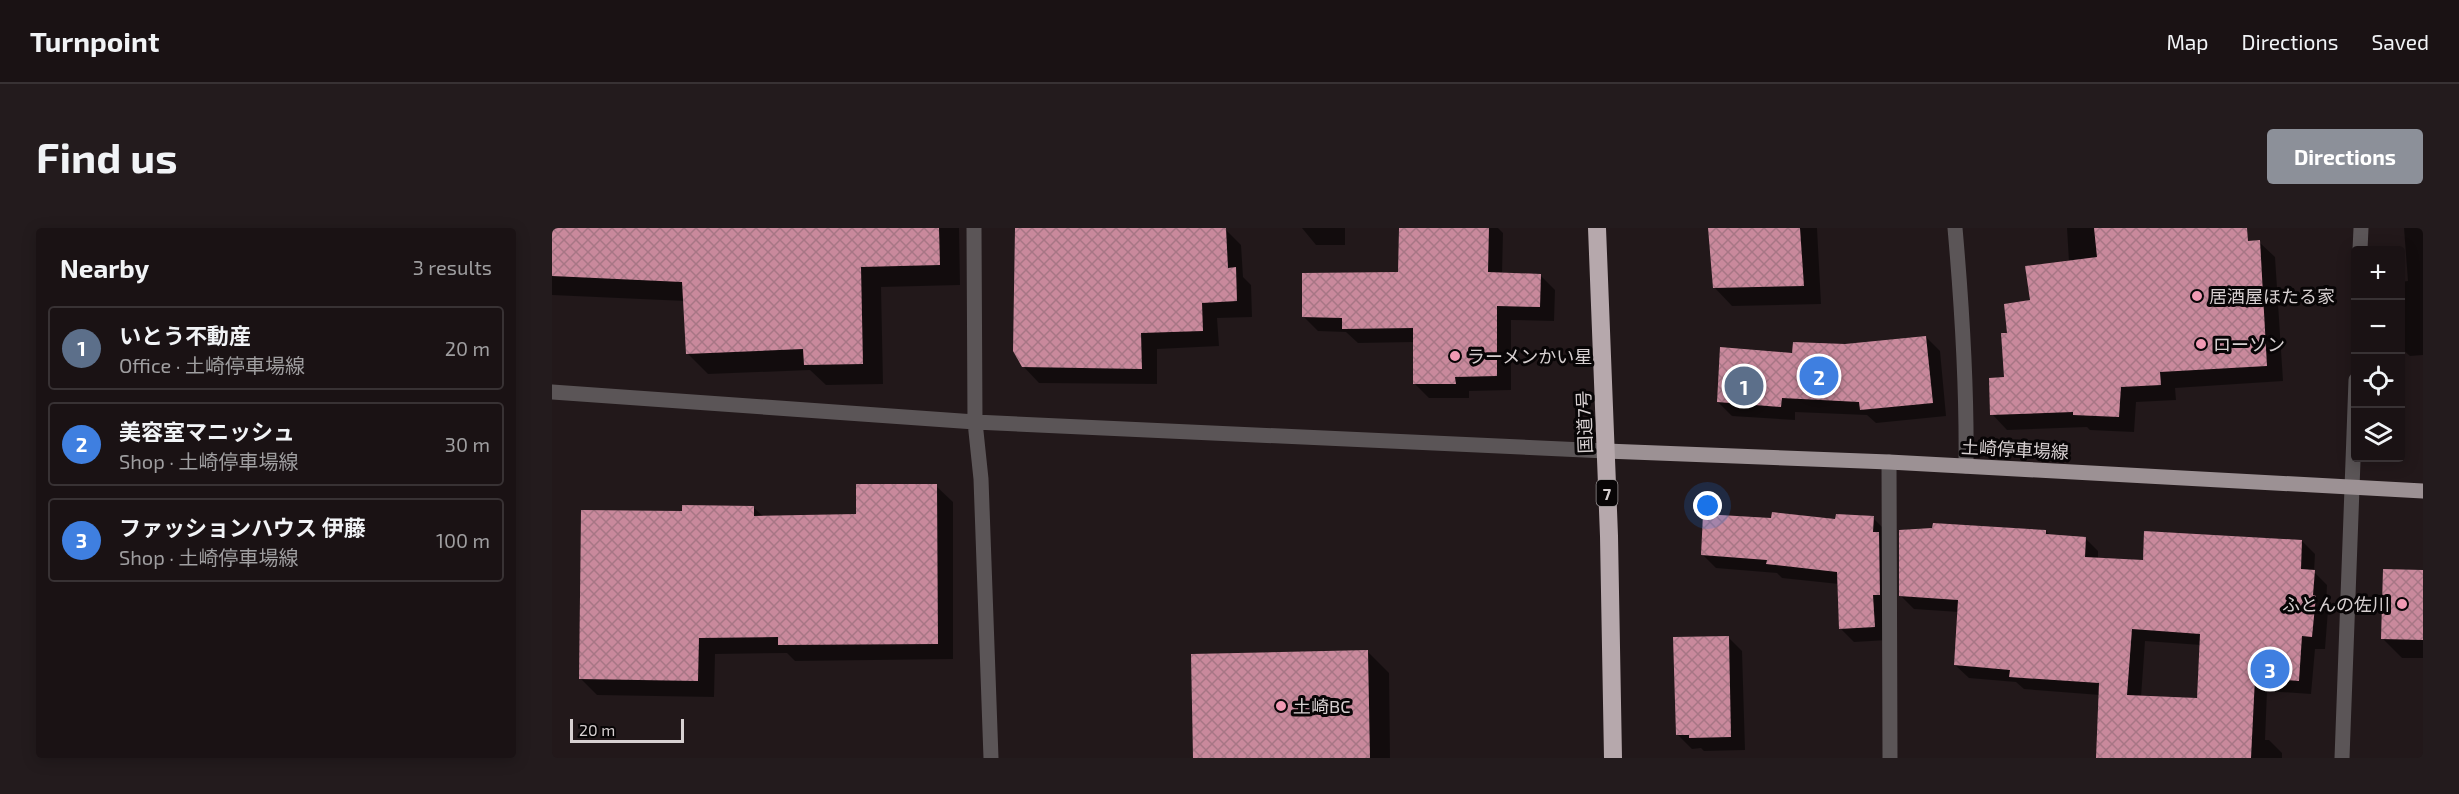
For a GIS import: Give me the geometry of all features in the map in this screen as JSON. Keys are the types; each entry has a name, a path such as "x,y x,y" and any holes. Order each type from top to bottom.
{"highway":[{"name":"国道7号","path":"1597,228 1609,536 1612,758"}],"main road":[{"name":"土崎停車場線","path":"1606,450 1889,462 2423,491"}],"street":[{"path":"974,228 975,422 981,490 991,758"},
{"path":"1955,228 1963,335 1966,466"},
{"path":"2360,246 2361,228"},
{"path":"552,392 975,422 1606,450"},
{"path":"2342,758 2354,408"},
{"path":"1889,462 1890,758"}],"building":[{"path":"552,228 939,228 940,265 861,267 863,364 804,365 803,349 686,354 682,282 552,276"},
{"path":"1015,228 1226,228 1228,268 1236,267 1237,301 1202,303 1203,331 1141,333 1142,369 1022,367 1013,351"},
{"path":"1399,228 1489,228 1488,272 1541,274 1540,307 1497,306 1497,376 1455,377 1456,384 1413,384 1413,328 1342,329 1342,318 1302,317 1302,273 1398,272"},
{"path":"1708,228 1800,228 1804,286 1713,288"},
{"path":"2094,228 2247,228 2248,241 2260,240 2267,366 2160,372 2161,385 2121,387 2119,417 2073,415 2073,412 1990,415 1989,378 2004,377 2001,333 2007,333 2004,304 2030,300 2025,266 2097,257"},
{"path":"1926,336 1933,403 1860,410 1859,402 1782,398 1781,407 1717,402 1720,347 1792,353 1793,342 1845,344"},
{"path":"856,484 937,484 938,644 778,645 778,637 699,638 698,681 579,679 581,510 682,511 682,505 754,506 754,516 856,514"},
{"path":"1772,512 1835,519 1836,514 1874,516 1873,532 1879,532 1880,595 1873,595 1875,627 1839,629 1837,572 1766,564 1767,560 1701,555 1703,514 1771,518"},
{"path":"1933,523 2046,530 2046,534 2086,537 2085,557 2143,560 2144,531 2302,540 2301,569 2315,570 2313,595 2316,596 2312,637 2302,636 2299,681 2255,678 2251,758 2096,758 2099,683 2009,677 2010,670 1954,665 1958,600 1899,596 1899,530 1932,528","holes":["2132,629 2200,634 2197,698 2127,695"]},
{"name":"ふとんの佐川","path":"2383,569 2423,570 2423,640 2381,639"},
{"path":"1729,636 1731,737 1689,738 1689,735 1676,735 1673,637"},
{"name":"土崎BC","path":"1368,650 1370,758 1193,758 1191,654"}],"place":[{"name":"居酒屋ほたる家","path":"2197,296"},
{"name":"ローソン","path":"2201,344"},
{"name":"ラーメンかい星","path":"1455,356"},
{"name":"美容室マニッシュ","path":"1819,376"},
{"name":"いとう不動産","path":"1744,386"},
{"name":"ふとんの佐川","path":"2402,604"},
{"name":"ファッションハウス 伊藤","path":"2270,669"},
{"name":"土崎BC","path":"1281,706"}]}
